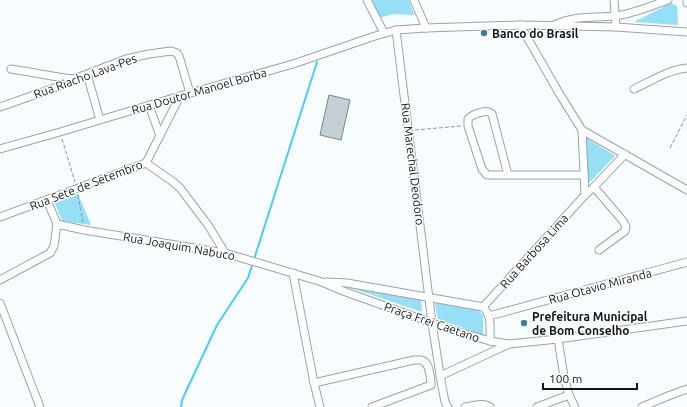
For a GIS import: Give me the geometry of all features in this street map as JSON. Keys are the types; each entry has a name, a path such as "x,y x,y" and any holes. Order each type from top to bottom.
{"street":[{"path":"367,0 384,33"},
{"path":"414,0 426,28"},
{"path":"614,0 616,27"},
{"path":"644,0 645,8"},
{"path":"553,26 570,19 615,16 636,12 668,0"},
{"path":"520,25 582,130 687,190"},
{"name":"Rua Doutor Manoel Borba","path":"0,149 293,64 396,30 520,25 616,27 687,32"},
{"name":"Rua Marechal Deodoro","path":"396,30 432,323 445,402 448,407"},
{"name":"Rua Riacho Lava-Pes","path":"0,106 58,87 74,79 126,59 171,51 177,52 190,93"},
{"path":"634,88 677,69 687,68"},
{"path":"11,69 74,79"},
{"path":"87,74 100,120"},
{"name":"Rua Sete de Setembro","path":"0,218 146,163 180,96"},
{"path":"148,105 160,136"},
{"path":"508,175 492,116 490,113 486,112 471,116 468,119 468,126 483,172 488,175 508,175 584,175"},
{"path":"582,130 585,195"},
{"name":"Rua Barbosa Lima","path":"483,307 585,195 625,154"},
{"path":"146,163 180,188 228,254"},
{"path":"594,187 623,221 626,227 625,231 599,250"},
{"path":"0,280 50,253 54,246 57,224 47,200"},
{"name":"Rua Joaquim Nabuco","path":"57,224 84,230 228,254 322,282"},
{"name":"Rua Otavio Miranda","path":"489,316 687,262"},
{"path":"294,273 314,383 320,407"},
{"name":"Praça Frei Caetano","path":"322,282 347,283 483,307 489,316 490,341 432,323 322,282"},
{"path":"0,303 40,407"},
{"path":"490,341 509,344 558,340 687,321"},
{"path":"558,340 564,377 575,407"},
{"name":"Praça Frei Caetano","path":"431,382 509,344"},
{"path":"314,383 414,360 421,360 425,362 428,367 431,382 430,386 372,407"},
{"path":"642,407 687,390"},
{"path":"536,407 569,394"},
{"path":"465,407 484,404 489,406"}],"path":[{"path":"670,148 687,115"},
{"path":"408,130 468,126"},
{"path":"60,132 77,188 84,230"}],"shaded area":[{"path":"369,0 409,0 414,15 394,14 379,18"},
{"path":"671,3 677,6 678,25 634,22"},
{"path":"585,137 615,156 587,185"},
{"path":"78,194 91,225 62,221 55,203"},
{"path":"340,284 421,300 422,312"},
{"path":"435,303 477,309 483,315 483,335 438,319"}],"building":[{"path":"329,95 350,100 341,140 320,135"}],"waterway":[{"path":"181,407 182,400 217,325 248,278 317,62"}],"place":[{"name":"Banco do Brasil","path":"484,33"},
{"name":"Prefeitura Municipal de Bom Conselho","path":"524,323"}]}
